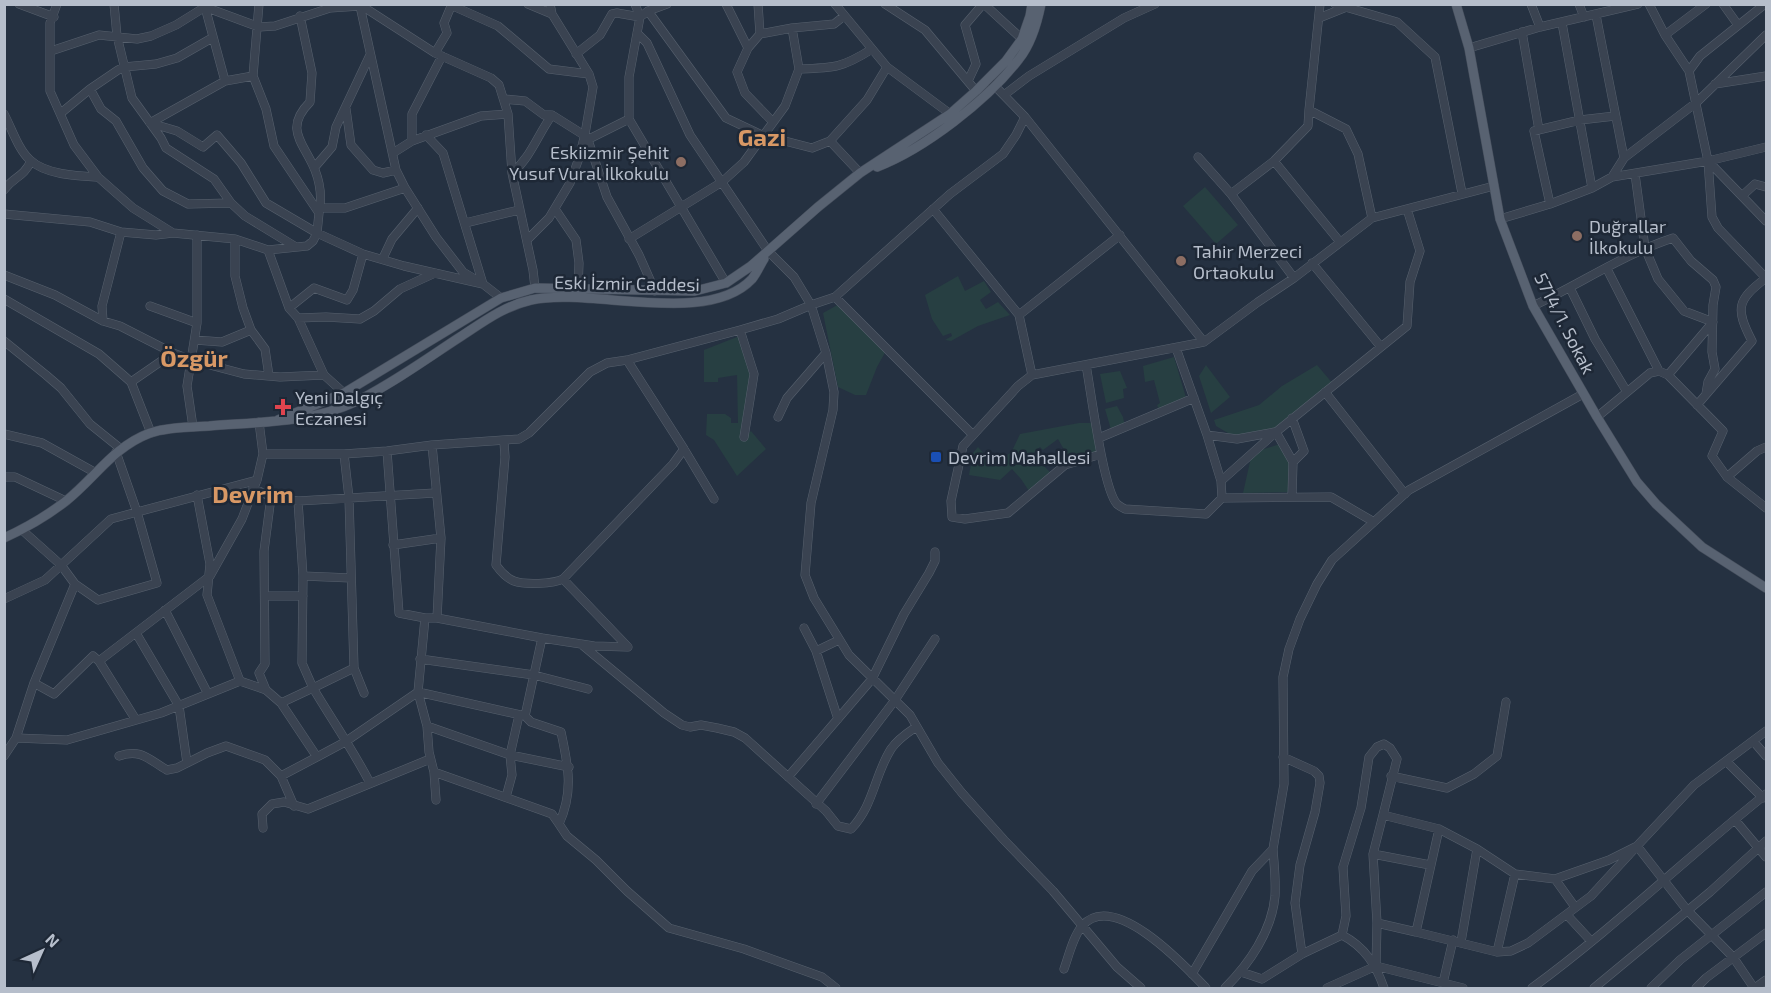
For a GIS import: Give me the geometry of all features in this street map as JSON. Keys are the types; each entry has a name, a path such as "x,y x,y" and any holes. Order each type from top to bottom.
{"main road":[{"name":"Eski İzmir Caddesi","path":"278,420 344,393 501,298 535,288 695,291 726,283 861,173 953,116 976,91 991,82 1022,39 1032,4"},
{"path":"953,116 1019,59 1030,41 1041,4"},
{"name":"5714/1. Sokak","path":"1456,4 1469,48 1500,219 1533,306 1637,482 1656,504 1702,547 1767,588"},
{"name":"Eski İzmir Caddesi","path":"4,538 22,530 66,501 118,450 151,433 194,427 288,420 320,414 354,402 516,303 561,297 693,303 713,300 734,292 752,279 768,251"}],"street":[{"path":"19,4 54,16"},
{"path":"57,4 50,23 50,91 74,145 98,177 133,208 173,233"},
{"path":"114,4 117,36 132,98 166,148 214,179 231,203 245,216 296,247"},
{"path":"259,4 259,27 253,76 266,109 274,146 319,210"},
{"path":"528,4 552,14"},
{"path":"527,240 555,209 575,169 587,137 593,87 589,74 552,14 550,4"},
{"path":"635,4 640,17 629,77 629,119 726,283"},
{"path":"576,54 598,37 612,14 640,17 648,11 667,4"},
{"path":"726,4 748,48"},
{"path":"758,4 759,34 748,48 737,72 745,93 772,121"},
{"path":"835,4 886,67 953,116"},
{"path":"885,4 925,30 976,91"},
{"path":"968,81 976,64 965,25 983,4 1022,39"},
{"path":"1004,95 1029,76 1124,18 1155,4"},
{"path":"1231,194 1274,161 1308,126 1320,4"},
{"path":"1335,4 1397,22 1435,57 1462,194"},
{"path":"1531,4 1540,27"},
{"path":"1579,4 1584,17"},
{"path":"1469,48 1540,27 1638,4"},
{"path":"1649,4 1665,35 1689,71 1708,161 1712,217 1718,228 1767,278 1744,297 1741,308 1742,322 1752,341 1697,405"},
{"path":"1665,35 1706,4"},
{"path":"1723,4 1738,25"},
{"path":"1689,71 1700,56 1765,4"},
{"path":"205,7 259,27 275,26 330,8 359,5 439,54 491,78 499,85 508,114 512,173 535,288"},
{"path":"359,5 396,170 436,237 463,272 501,298"},
{"path":"412,141 412,114 447,33 444,23 453,5 498,26 549,69 589,74"},
{"path":"51,51 99,35 137,39 151,36 176,25 205,7"},
{"path":"205,7 225,81"},
{"path":"1319,18 1344,8"},
{"path":"648,11 726,118 762,135 812,148 830,141 867,100 886,67"},
{"path":"1596,15 1624,158"},
{"path":"4,214 90,222 121,232 156,235 173,233 235,239 268,250 307,246 317,233 319,183 314,168 299,142 297,127 300,112 310,102 312,73 300,16"},
{"path":"759,34 834,24 844,16"},
{"path":"1562,23 1592,188"},
{"path":"629,239 722,182 744,162 785,106 799,69 792,28"},
{"path":"1522,32 1539,130"},
{"path":"637,33 647,43 690,135 768,251 794,277 811,305 826,353 834,392 833,410 811,503 805,575 814,598 849,655 910,715 938,763 962,793 1083,925 1117,966 1141,988"},
{"path":"1612,177 1624,158 1696,102 1767,34"},
{"path":"61,113 90,89 124,68 156,64 177,58 212,38"},
{"path":"799,69 836,68 872,49"},
{"path":"314,168 332,147 336,127 370,55"},
{"path":"150,123 225,81 253,76"},
{"path":"1714,84 1767,76"},
{"path":"991,82 1025,117 1204,342"},
{"path":"90,89 101,109 116,121 142,168 163,191 188,204 231,203"},
{"path":"504,99 525,101 544,115 552,116 587,137 607,197 655,291"},
{"path":"346,109 351,145 373,170 383,173 396,170"},
{"path":"1309,110 1346,129 1350,135 1358,154 1372,218"},
{"path":"4,114 22,150 31,161 68,176 98,177"},
{"path":"393,153 426,135 481,116 508,114"},
{"path":"512,173 523,163 532,150 539,133 552,116"},
{"path":"1550,204 1534,131 1580,120 1615,116"},
{"path":"263,454 387,452 432,445 519,440 529,433 590,372 607,363 627,360 778,319 835,297 933,209 1003,154 1025,117"},
{"path":"587,137 629,119"},
{"path":"150,123 177,130 203,147 217,135 241,163 266,202 317,233 363,254 483,284"},
{"path":"426,135 443,153 483,284"},
{"path":"830,141 861,173"},
{"path":"1500,219 1550,204 1592,188 1612,177 1708,161 1767,147"},
{"path":"1198,157 1231,194 1294,278"},
{"path":"4,190 9,183 26,172 31,161"},
{"path":"1274,161 1340,243"},
{"path":"1708,161 1767,221"},
{"path":"1635,174 1645,248 1658,279 1684,311 1713,322"},
{"path":"1743,195 1755,184 1767,187"},
{"path":"1101,454 1065,465 1008,513 965,519 952,517 951,501 963,446 1018,386 1032,375 1204,342 1294,278 1372,218 1494,186"},
{"path":"319,210 345,208 405,188"},
{"path":"383,258 392,239 418,208"},
{"path":"555,209 576,240 579,263 578,288"},
{"path":"933,209 1019,315 1032,375"},
{"path":"1221,482 1292,418 1407,326 1410,282 1420,251 1407,209"},
{"path":"465,224 519,210"},
{"path":"103,321 102,306 121,232"},
{"path":"194,427 187,386 197,323 197,235"},
{"path":"1019,315 1120,235"},
{"path":"1533,306 1645,248 1673,238 1691,261 1713,280 1716,287 1713,305 1712,352 1715,369 1708,382 1706,394"},
{"path":"235,239 235,276 251,330 265,350 269,376"},
{"path":"268,250 289,309 298,318 324,375 354,402"},
{"path":"289,309 314,288 347,300 354,290 363,254"},
{"path":"1312,263 1381,347"},
{"path":"1607,269 1659,371"},
{"path":"298,318 360,319 374,311 400,289 435,273"},
{"path":"4,274 56,295 103,321 120,326 191,360 244,374 324,375"},
{"path":"1570,288 1595,339 1627,392"},
{"path":"835,297 972,434"},
{"path":"4,298 99,354 131,382 151,433"},
{"path":"150,306 197,323"},
{"path":"1668,375 1713,322"},
{"path":"195,340 222,342 251,330"},
{"path":"740,330 754,374 744,437"},
{"path":"4,341 61,388 90,424 118,450 157,583 98,600 75,584 61,565 22,530"},
{"path":"1176,348 1207,435 1221,482 1222,498"},
{"path":"131,382 173,353"},
{"path":"778,417 787,398 826,353"},
{"path":"627,360 714,499"},
{"path":"1086,365 1101,454 1113,497 1118,505 1125,509 1206,514 1222,498 1331,497 1374,522"},
{"path":"1597,417 1650,373 1659,371 1668,375 1723,430 1712,456 1727,477 1767,508"},
{"path":"1325,392 1405,494"},
{"path":"1225,988 1241,972 1263,937 1275,897 1273,849 1284,784 1283,677 1289,649 1317,584 1332,560 1405,494 1583,394"},
{"path":"1099,438 1194,398"},
{"path":"1292,418 1304,451 1293,462"},
{"path":"99,662 210,576 242,519 257,480 263,454 259,422"},
{"path":"1207,435 1238,439 1276,432"},
{"path":"1276,432 1293,462 1292,496"},
{"path":"5,433 42,443 96,473"},
{"path":"504,442 505,457 496,565 502,574 515,581 555,583 563,579 673,464 684,449"},
{"path":"432,445 441,538 437,618"},
{"path":"1727,477 1757,451 1767,447"},
{"path":"387,452 399,613 582,644 628,647 563,579"},
{"path":"344,454 349,498 354,668 364,693"},
{"path":"4,477 15,477 66,501"},
{"path":"4,608 6,599 45,580 111,519 257,480"},
{"path":"253,488 271,497 298,501 435,493"},
{"path":"197,495 210,564 207,595 240,681"},
{"path":"266,690 259,673 265,664 264,552 271,497"},
{"path":"298,501 303,576 303,663 313,688 345,742 353,750 370,783"},
{"path":"393,545 441,538"},
{"path":"788,777 872,679 904,614 935,561 935,552"},
{"path":"303,576 351,578"},
{"path":"4,756 16,738 34,683 75,584"},
{"path":"265,596 303,596"},
{"path":"165,610 208,694"},
{"path":"425,618 418,692 427,726 436,800"},
{"path":"804,628 816,651 838,719"},
{"path":"136,633 178,706 187,763"},
{"path":"506,797 512,775 510,754 534,675 542,638"},
{"path":"816,804 895,700 935,639"},
{"path":"816,651 839,640"},
{"path":"582,644 664,713 682,725 690,727 701,725 734,732 745,738 826,811 838,826 851,829 861,818 869,805 882,766 892,747 916,727"},
{"path":"34,683 54,694 93,656 136,720"},
{"path":"420,659 534,675 588,689"},
{"path":"280,703 354,668"},
{"path":"16,738 67,740 178,706 240,681 266,690 280,703 317,757"},
{"path":"281,776 345,742 418,692 522,715 531,722 561,732 569,766 568,798 559,824"},
{"path":"1391,776 1447,788 1474,774 1497,756 1506,702"},
{"path":"427,726 510,754 569,766"},
{"path":"1377,923 1497,952 1511,951 1528,944 1591,896 1694,785 1767,731"},
{"path":"1754,742 1767,756"},
{"path":"1342,935 1346,916 1343,867 1360,808 1369,757 1377,747 1384,744 1390,748 1397,759 1373,854 1377,923 1376,966 1384,988"},
{"path":"119,756 129,752 138,753 167,770 177,768 226,746 265,760 281,776 294,806"},
{"path":"1283,757 1314,771 1319,776 1320,783 1315,812 1300,865 1295,903 1302,954"},
{"path":"263,828 262,814 272,804 284,802 308,809 430,759"},
{"path":"1532,988 1765,796 1727,762"},
{"path":"434,772 552,814 567,836 669,928 755,953 822,977 836,988"},
{"path":"1383,815 1439,829 1477,849 1515,874 1555,879 1609,860 1637,846"},
{"path":"1735,819 1767,857"},
{"path":"1416,932 1439,829"},
{"path":"1594,988 1767,841"},
{"path":"1637,846 1687,910 1733,957 1754,988 1767,980"},
{"path":"1192,974 1252,871 1273,849"},
{"path":"1443,983 1457,941 1477,849"},
{"path":"1373,854 1430,866"},
{"path":"1497,952 1515,874"},
{"path":"1555,879 1575,907"},
{"path":"1651,988 1680,960 1767,892"},
{"path":"1064,969 1083,925 1107,915 1128,922 1144,931 1206,988"},
{"path":"1567,915 1592,940"},
{"path":"1696,988 1733,957 1767,933"},
{"path":"1241,972 1262,978 1302,954 1342,935"},
{"path":"1342,935 1354,941 1376,966 1463,988"},
{"path":"1328,988 1376,966"}],"green space":[{"path":"1205,187 1238,225 1216,244 1183,206"},
{"path":"958,276 965,291 984,281 991,292 980,300 986,309 998,302 1010,315 978,326 951,341 945,340 952,336 951,333 943,336 932,319 925,295"},
{"path":"841,303 887,349 866,395 855,395 838,387 823,313"},
{"path":"742,335 754,374 745,437 751,431 766,449 737,476 714,440 706,435 707,414 725,414 731,418 731,423 738,423 737,375 718,378 718,382 704,382 704,350"},
{"path":"1174,357 1187,401 1160,412 1154,380 1145,382 1143,366"},
{"path":"1206,365 1230,397 1211,413 1199,376"},
{"path":"1317,365 1334,385 1276,432 1233,436 1216,426 1214,420 1259,405 1282,386"},
{"path":"1120,371 1127,388 1123,389 1124,398 1106,403 1100,374"},
{"path":"1117,406 1125,427 1112,433 1105,409"},
{"path":"1079,423 1093,423 1101,454 1065,465 1066,453 1058,439 1043,450 1040,447 1029,457 1037,466 1041,463 1053,475 1031,494 1012,469 1000,480 969,475 973,453 978,447 995,466 1012,451 1020,434"},
{"path":"1283,443 1293,462 1292,492 1243,493 1252,453"}],"place":[{"name":"Eskiizmir Şehit Yusuf Vural İlkokulu","path":"681,162"},
{"name":"Duğrallar İlkokulu","path":"1577,236"},
{"name":"Tahir Merzeci Ortaokulu","path":"1181,261"},
{"name":"Yeni Dalgıç Eczanesi","path":"283,407"},
{"name":"Devrim Mahallesi","path":"936,457"}],"district":[{"name":"Gazi","path":"762,136"},
{"name":"Özgür","path":"194,357"},
{"name":"Devrim","path":"253,493"}]}
